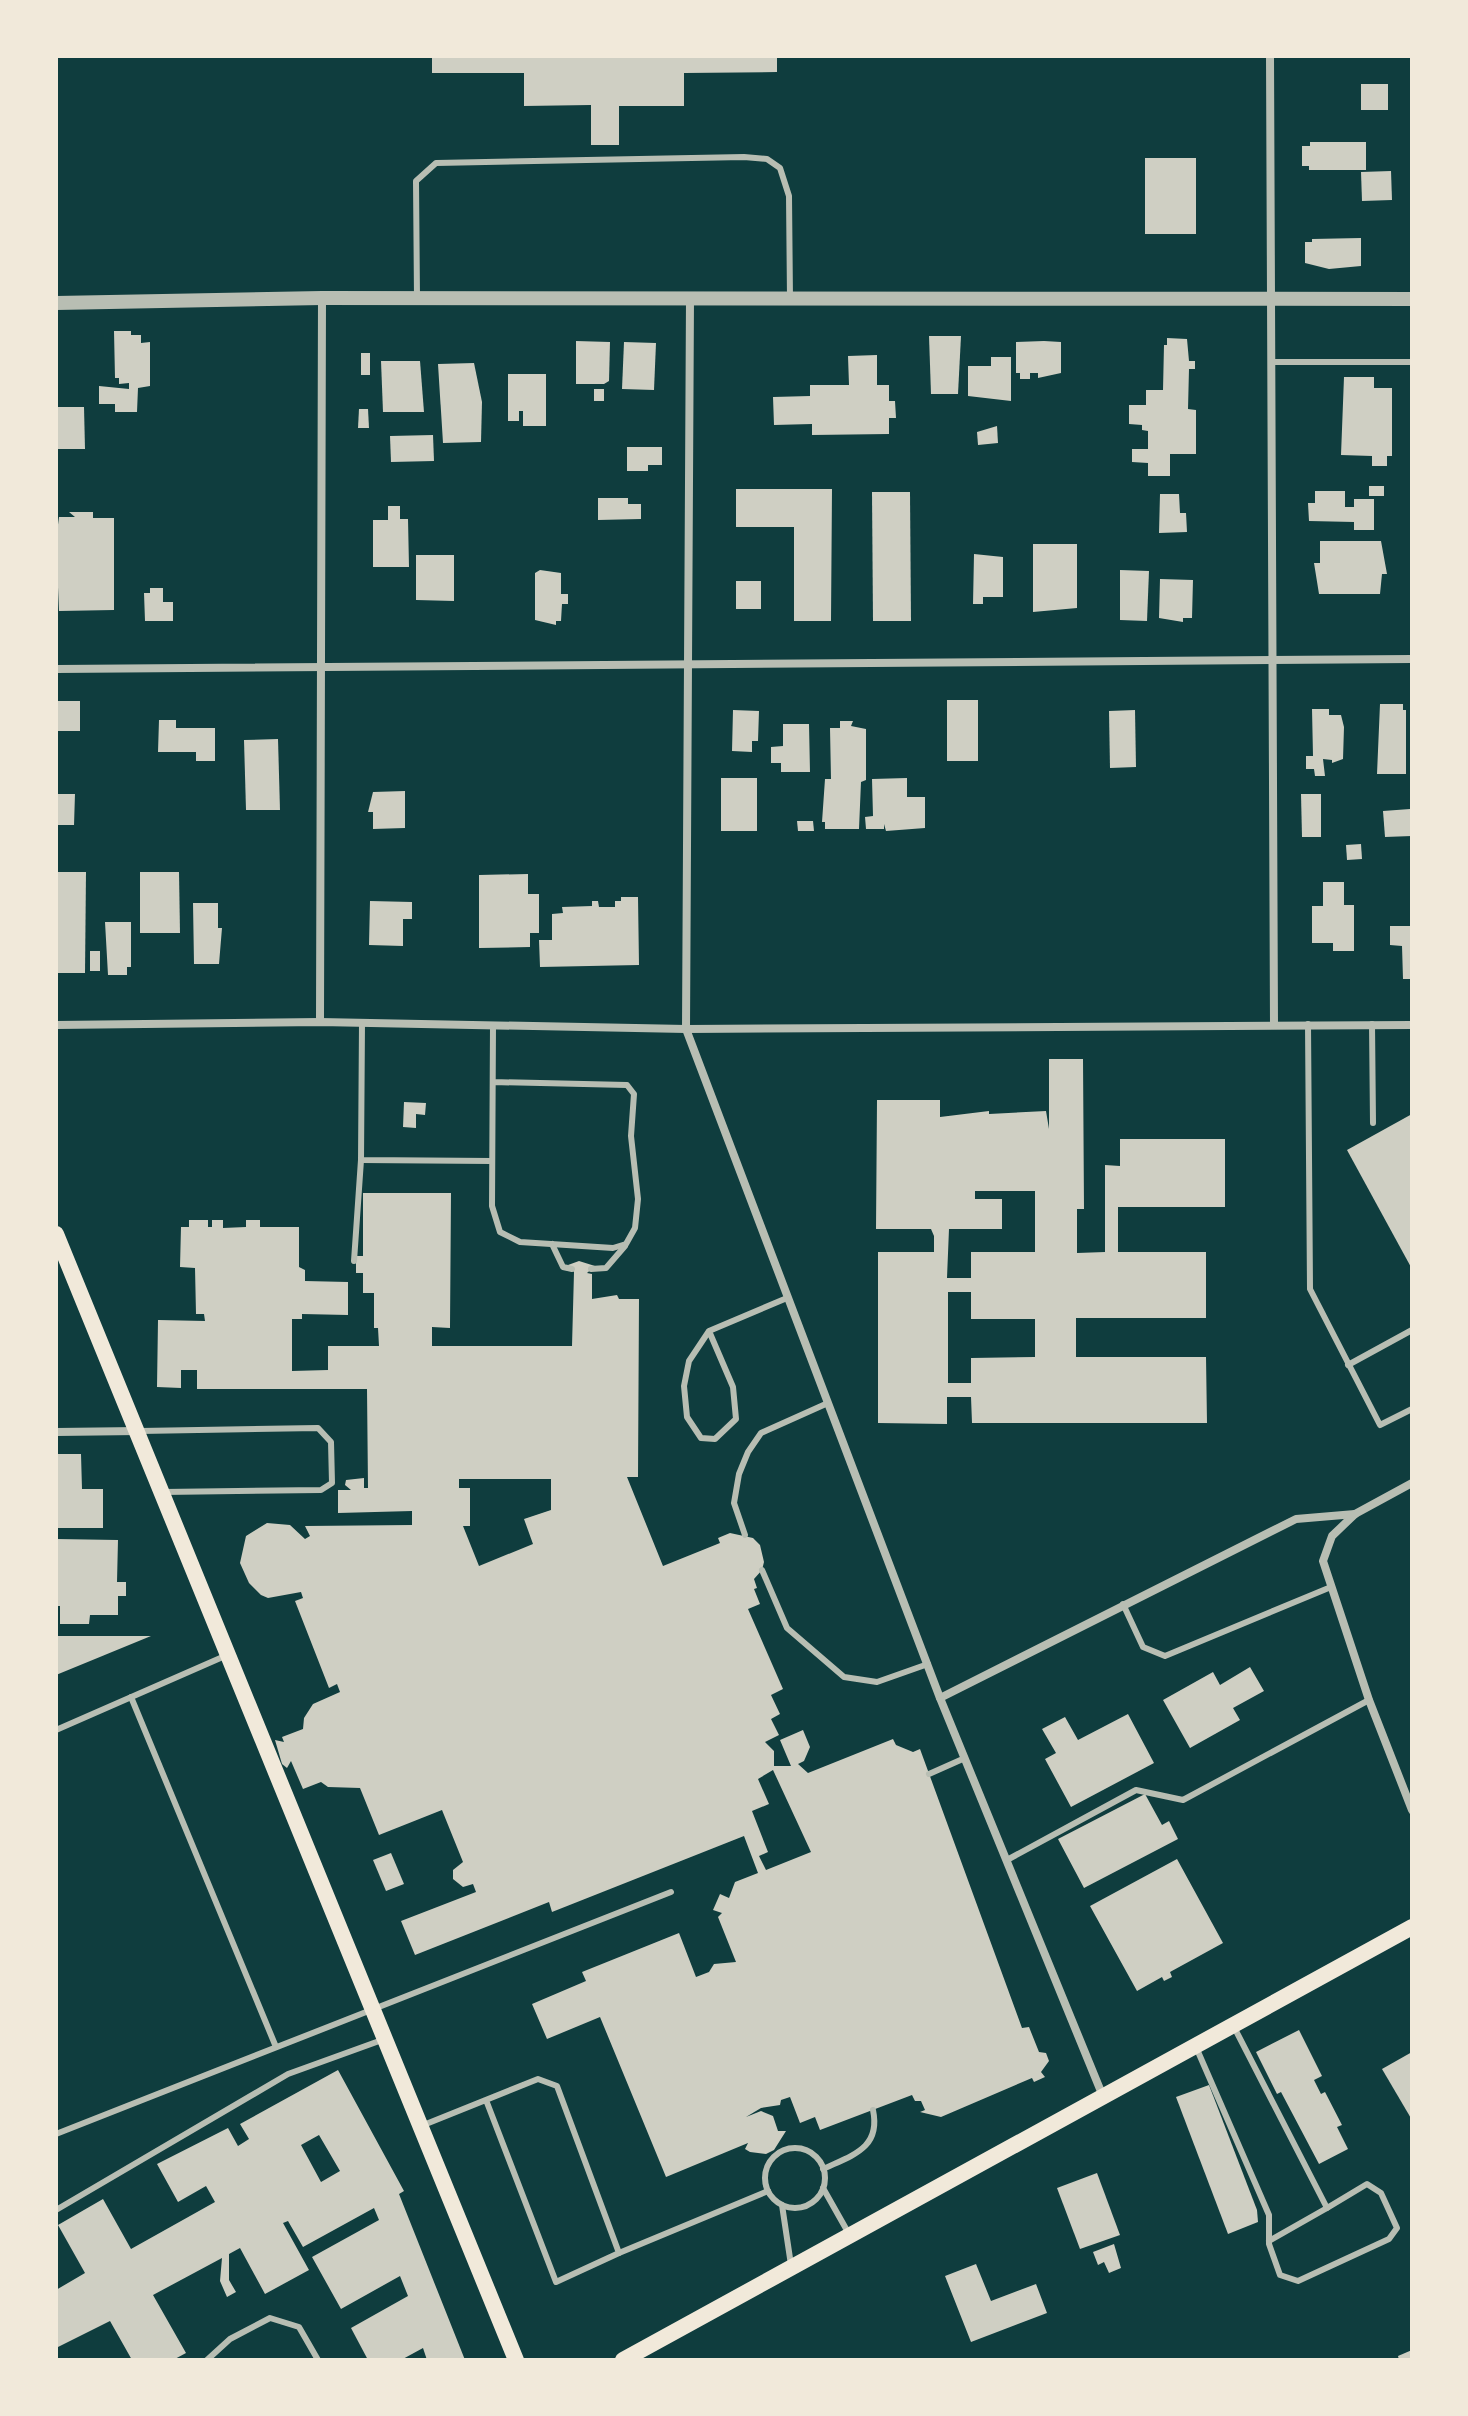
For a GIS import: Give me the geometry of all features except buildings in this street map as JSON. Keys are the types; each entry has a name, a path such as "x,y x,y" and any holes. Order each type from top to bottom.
{"main road":[{"path":"56,1234 516,2360"},
{"path":"623,2360 1102,2094 1412,1927"}],"street":[{"path":"1270,56 1274,1025"},
{"path":"56,303 322,298 1412,299"},
{"path":"320,1022 322,298"},
{"path":"690,299 686,1029 940,1698 1102,2094"},
{"path":"56,669 1412,659"},
{"path":"56,1025 320,1022 686,1029 1412,1025"},
{"path":"56,1432 139,1431"},
{"path":"1412,1483 1355,1514 1332,1536 1323,1561 1369,1700 1412,1810"},
{"path":"940,1698 1296,1519 1355,1514"}],"lane":[{"path":"417,298 416,181 436,163 744,157 767,159 780,168 789,196 790,299"},
{"path":"1271,362 1412,362"},
{"path":"354,1261 361,1160 362,1023"},
{"path":"1308,1024 1310,1289 1380,1425 1412,1409"},
{"path":"1372,1024 1373,1123"},
{"path":"493,1025 492,1206 500,1232 520,1242 613,1248 626,1244"},
{"path":"493,1082 627,1085 634,1094 631,1136 638,1199 635,1228 606,1268 591,1269"},
{"path":"361,1160 492,1161"},
{"path":"552,1244 563,1267 572,1269"},
{"path":"709,1331 736,1403 736,1419 715,1439 701,1438 687,1417 684,1386 689,1361 709,1331 787,1298"},
{"path":"1348,1365 1412,1330"},
{"path":"745,1535 734,1503 739,1474 748,1452 761,1433 828,1403"},
{"path":"139,1431 318,1428 331,1442 332,1483 321,1490 163,1492"},
{"path":"762,1570 787,1628 812,1653 844,1677 877,1682 928,1664"},
{"path":"1123,1604 1143,1647 1165,1656 1331,1587"},
{"path":"56,1730 229,1655"},
{"path":"131,1697 276,2047"},
{"path":"1007,1860 1136,1790 1183,1800 1369,1700"},
{"path":"929,1774 965,1758"},
{"path":"56,2134 671,1892"},
{"path":"1232,2024 1327,2208"},
{"path":"56,2210 288,2074 386,2039"},
{"path":"1195,2044 1269,2215 1269,2241 1280,2275 1298,2281 1389,2239 1397,2228 1381,2193 1367,2184 1269,2241"},
{"path":"421,2126 538,2079 557,2086 619,2253"},
{"path":"486,2100 556,2282 768,2191"},
{"path":"823,2169 859,2152 871,2139 877,2127 873,2110"},
{"path":"791,2266 782,2205 768,2191 765,2172 775,2155 783,2150 803,2148 819,2160 823,2169 823,2188 849,2234"},
{"path":"782,2205 801,2207 810,2203 823,2188"},
{"path":"207,2360 230,2339 270,2318 299,2327 318,2360"}]}
